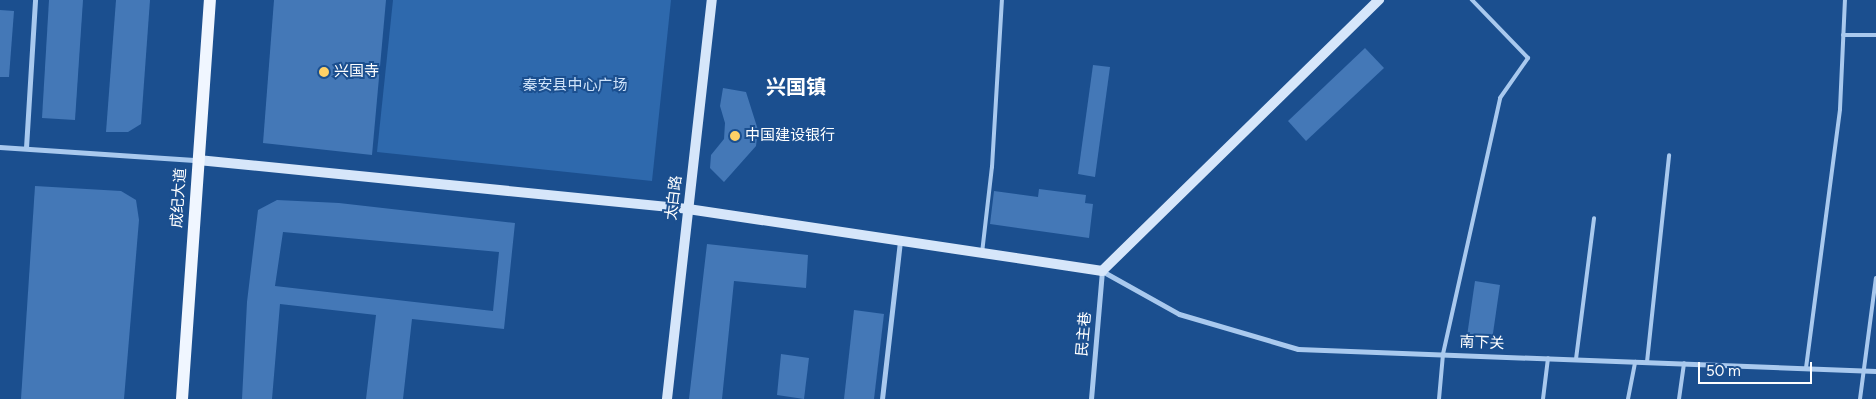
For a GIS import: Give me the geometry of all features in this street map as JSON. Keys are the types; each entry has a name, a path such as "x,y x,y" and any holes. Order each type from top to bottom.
{"main road":[{"name":"成纪大道","path":"182,399 210,0"},
{"name":"太白路","path":"667,399 712,0"},
{"path":"198,160 688,209 1102,271 1379,0"}],"street":[{"path":"26,148 35,0"},
{"path":"0,147 198,160"},
{"path":"882,399 900,241"},
{"name":"南下关","path":"1102,271 1178,314 1298,349 1876,371"},
{"name":"民主巷","path":"1091,399 1102,271"}],"lane":[{"path":"982,253 992,167 1002,0"},
{"path":"1439,399 1443,354 1500,98 1528,58 1472,0"},
{"path":"1806,368 1840,109 1844,0"},
{"path":"1843,34 1876,35"},
{"path":"1648,362 1669,155"},
{"path":"1576,359 1594,218"},
{"path":"1860,399 1876,278"},
{"path":"1542,399 1548,358"},
{"path":"1628,399 1635,362"},
{"path":"1679,399 1684,363"}],"green space":[{"name":"秦安县中心广场","path":"393,0 671,0 652,181 377,152"}],"building":[{"path":"49,0 83,0 75,120 42,118"},
{"path":"116,0 150,0 141,124 128,132 106,132"},
{"name":"兴国寺","path":"274,0 386,0 372,155 263,143"},
{"path":"0,10 14,11 9,77 0,77"},
{"path":"1365,48 1384,68 1306,141 1288,121"},
{"path":"1093,65 1110,67 1095,177 1078,174"},
{"path":"723,88 746,92 758,130 756,146 724,182 710,168 711,155 724,139 725,123 720,106"},
{"path":"35,186 121,191 136,200 139,220 124,399 21,399"},
{"path":"1039,189 1086,195 1085,203 1093,204 1089,238 990,224 994,191 1038,197"},
{"path":"277,200 339,203 515,223 504,329 412,319 403,399 366,399 376,315 280,304 272,399 242,399 247,302 258,210","holes":["283,232 499,252 493,311 275,286"]},
{"path":"707,244 808,255 806,288 734,281 722,399 689,399"},
{"path":"1475,281 1500,285 1492,340 1467,336"},
{"path":"854,310 884,314 874,399 844,399"},
{"path":"781,354 809,358 804,399 777,395"}],"place":[{"name":"兴国寺","path":"324,72"},
{"name":"中国建设银行","path":"735,136"}],"district":[{"name":"兴国镇","path":"796,87"}]}
